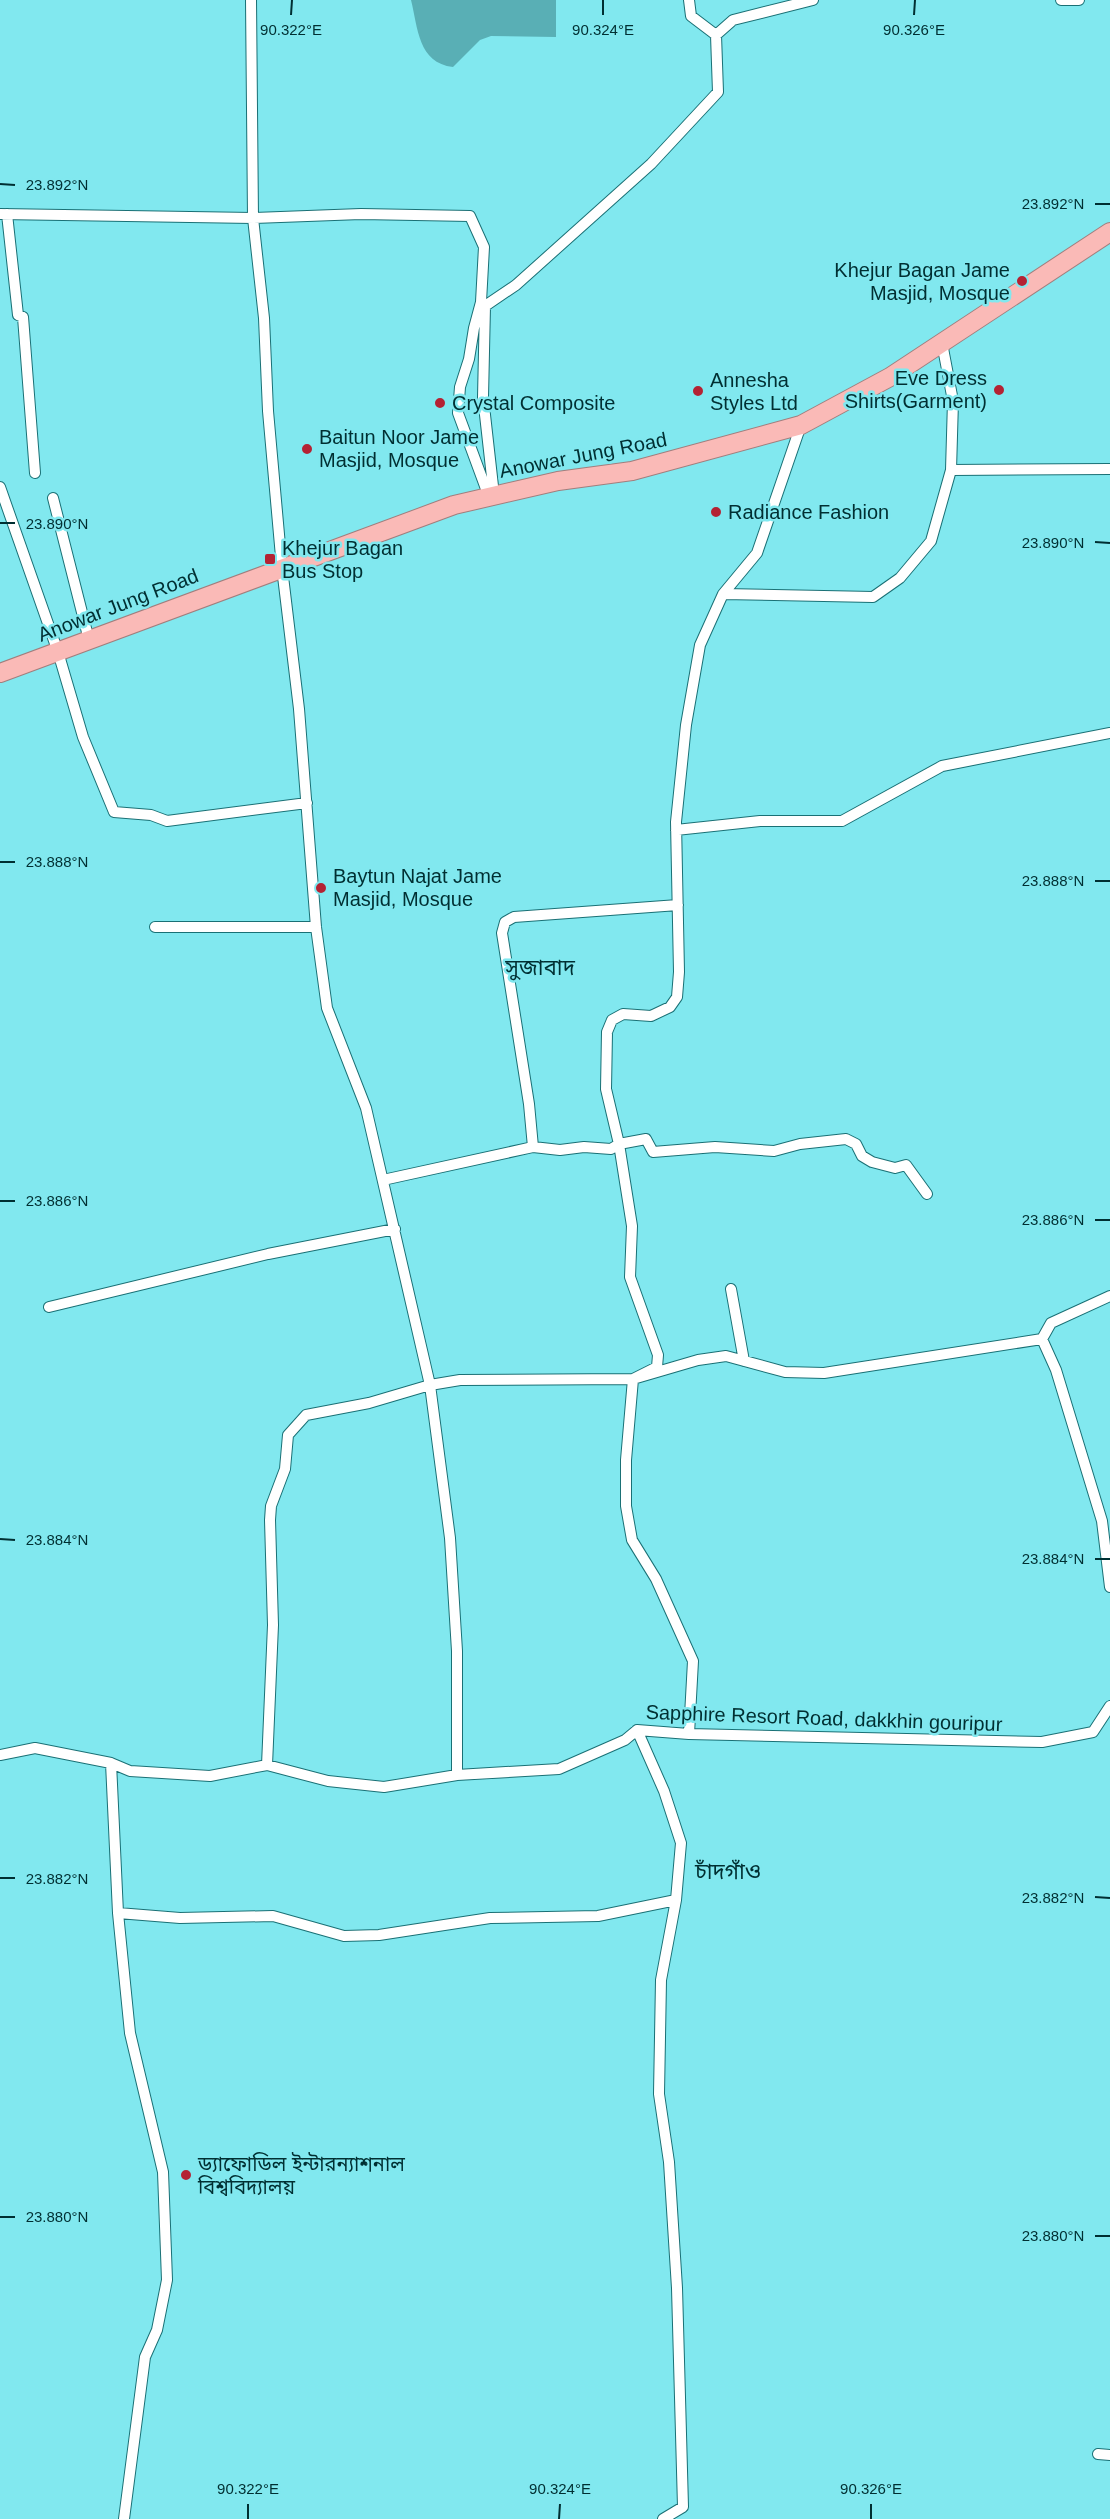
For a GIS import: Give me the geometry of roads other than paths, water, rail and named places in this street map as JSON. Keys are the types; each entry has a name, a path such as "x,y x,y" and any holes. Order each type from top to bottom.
{"highway":[{"name":"Anowar Jung Road","path":"0,673 454,505 558,481 632,471 801,425 890,377 1110,232"}],"street":[{"path":"251,0 253,219 264,318 268,411 307,803 316,927 327,1008 366,1108 430,1385 450,1538 458,1651 457,1775"},
{"path":"689,0 691,16 716,35"},
{"path":"716,35 733,20 813,0"},
{"path":"1061,0 1079,0"},
{"path":"492,496 483,397 485,306 516,285 651,164 718,92 716,35"},
{"path":"35,473 23,317 18,315 4,214 253,219 361,214 470,216 484,247 481,302 460,387 458,413 492,496"},
{"path":"723,594 873,597 900,578 931,541 951,470 953,401 942,343"},
{"path":"633,1379 657,1367 658,1355 630,1276 632,1226 619,1144 606,1089 607,1032 612,1020 623,1014 651,1016 670,1007 677,997 676,830 686,725 700,645 723,594 757,553 801,425"},
{"path":"951,470 1110,469"},
{"path":"0,487 58,652 83,737 114,812 151,815 167,821 307,803"},
{"path":"53,498 89,640"},
{"path":"676,830 760,821 842,821 942,766 1110,733"},
{"path":"533,1147 529,1104 502,926 514,917 678,905"},
{"path":"155,927 316,927"},
{"path":"383,1180 533,1147 560,1150 584,1146 601,1150 646,1139 653,1152 715,1148 774,1151 800,1144 846,1139 856,1144 862,1156 872,1162 895,1168 906,1164 927,1194"},
{"path":"49,1307 268,1254 395,1229"},
{"path":"732,1289 744,1361"},
{"path":"1042,1340 1051,1323 1105,1298"},
{"path":"267,1765 273,1625 271,1506 285,1469 288,1435 306,1415 369,1403 430,1385 460,1380 633,1379 699,1360 726,1356 785,1372 824,1373 1042,1340"},
{"path":"1042,1340 1056,1370 1102,1521 1110,1587"},
{"path":"633,1379 626,1460 626,1506 632,1540 656,1579 693,1661 689,1734"},
{"name":"Sapphire Resort Road, dakkhin gouripur","path":"0,1755 35,1748 111,1763 130,1771 210,1776 267,1765 328,1781 384,1787 457,1775 559,1769 625,1740 637,1730 689,1734 1042,1742 1093,1732 1110,1706"},
{"path":"637,1730 664,1791 681,1843 676,1900 662,1980 659,2094 669,2162 676,2265 683,2508 663,2519"},
{"path":"111,1763 118,1913 130,2033 163,2172 167,2280 157,2330 145,2357 124,2519"},
{"path":"118,1913 180,1918 273,1916 344,1936 379,1935 490,1918 598,1916 676,1900"}],"water":[{"path":"411,0 556,0 556,37 491,36 480,40 453,67 441,64 426,51 418,32"}],"place":[{"name":"Khejur Bagan Jame Masjid, Mosque","path":"1022,281"},
{"name":"Eve Dress Shirts(Garment)","path":"999,390"},
{"name":"Annesha Styles Ltd","path":"698,391"},
{"name":"Crystal Composite","path":"440,403"},
{"name":"Baitun Noor Jame Masjid, Mosque","path":"307,449"},
{"name":"Radiance Fashion","path":"716,512"},
{"name":"Khejur Bagan Bus Stop","path":"270,559"},
{"name":"Baytun Najat Jame Masjid, Mosque","path":"321,888"},
{"name":"ড্যাফোডিল ইন্টারন্যাশনাল বিশ্ববিদ্যালয়","path":"186,2175"}],"district":[{"name":"সুজাবাদ","path":"540,967"},
{"name":"চাঁদগাঁও","path":"728,1871"}]}
